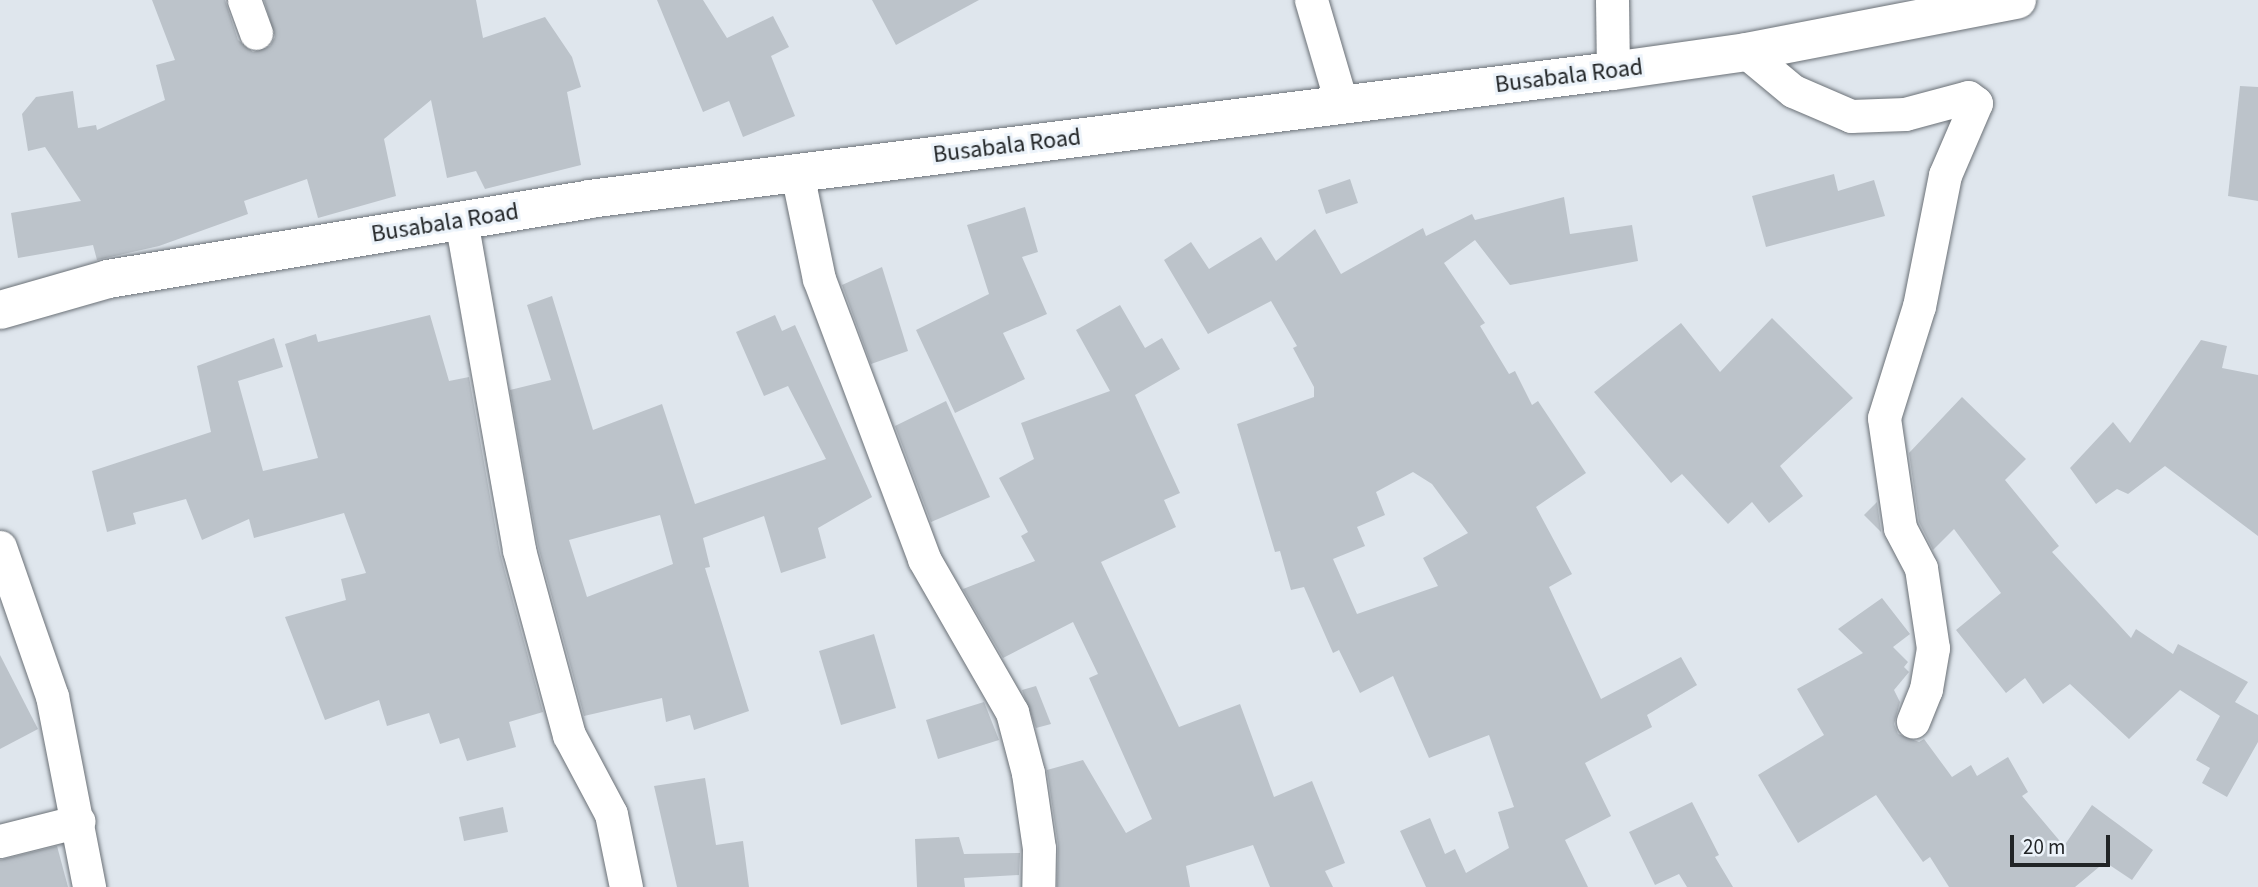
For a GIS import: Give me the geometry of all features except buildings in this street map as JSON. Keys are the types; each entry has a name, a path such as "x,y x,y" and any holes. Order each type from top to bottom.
{"street":[{"path":"244,0 256,33"},
{"path":"1311,0 1342,105"},
{"path":"1612,0 1613,71"},
{"name":"Busabala Road","path":"0,310 107,279 461,220 797,173 1613,71 1746,52 2017,0"},
{"path":"1746,52 1793,91 1851,116 1905,114 1968,97 1976,103 1945,175 1919,306 1884,418 1900,528 1921,568 1928,600 1933,648 1926,689 1913,722"},
{"path":"797,173 819,279 924,559 1012,712 1030,786 1038,887"},
{"path":"461,220 519,550 569,735 608,805 626,887"},
{"path":"0,547 52,696 79,821 89,887"},
{"path":"0,841 79,821"}]}
